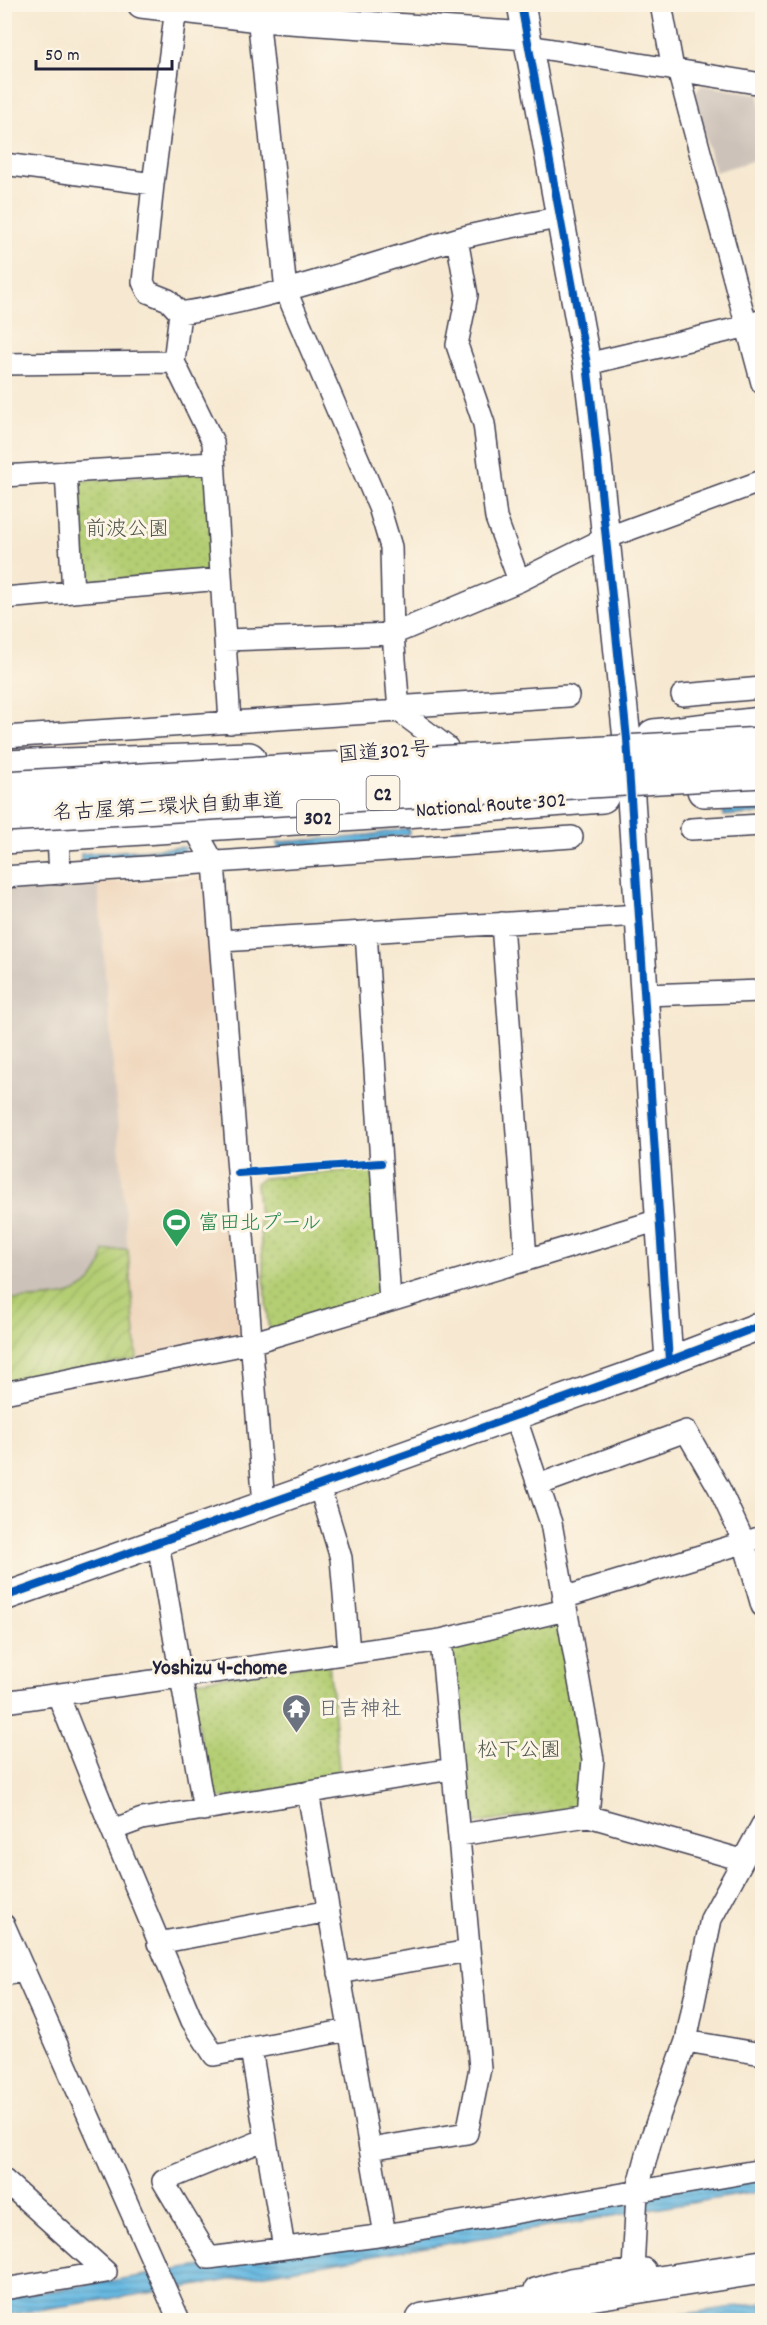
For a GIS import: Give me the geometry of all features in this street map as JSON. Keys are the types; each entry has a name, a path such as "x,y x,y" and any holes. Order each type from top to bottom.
{"main road":[{"name":"国道302号","path":"4,767 277,758 627,739 762,722"},
{"path":"584,754 762,722"},
{"name":"名古屋第二環状自動車道","path":"4,788 762,744"},
{"name":"名古屋第二環状自動車道","path":"4,815 618,787 762,771"},
{"path":"618,787 762,787"},
{"name":"National Route 302","path":"4,837 449,808 618,787"},
{"path":"443,2319 762,2266"}],"street":[{"path":"141,4 176,8 258,11 528,41 675,70 762,84"},
{"path":"521,4 587,364 606,538 627,739 618,787 639,915 669,1361"},
{"path":"661,4 675,70 755,323 762,383"},
{"path":"176,8 143,282 148,292 168,300 180,313 174,362 213,442 230,723"},
{"path":"258,11 286,291 379,507 391,547 393,634 399,711 447,747"},
{"path":"4,164 153,184"},
{"path":"180,313 222,307 286,291 457,239 561,217"},
{"path":"457,239 467,295 457,345 484,424 496,518 519,581"},
{"path":"587,364 755,323"},
{"path":"4,364 174,362"},
{"path":"4,476 213,463"},
{"path":"66,472 73,592"},
{"path":"225,640 393,634 519,581 606,538 762,482"},
{"path":"4,598 221,579"},
{"path":"681,695 762,688"},
{"path":"4,737 399,711 410,706 568,696"},
{"path":"52,764 60,874"},
{"path":"421,848 449,808"},
{"path":"192,824 214,863 264,1505"},
{"path":"691,829 762,825"},
{"path":"4,877 572,837"},
{"path":"221,941 639,915"},
{"path":"502,923 526,1259"},
{"path":"366,932 390,1301"},
{"path":"644,995 762,991"},
{"path":"4,1393 251,1343 659,1220"},
{"path":"4,1597 669,1361 762,1325"},
{"path":"515,1416 551,1523 593,1760 588,1816"},
{"path":"538,1485 686,1431 719,1488 753,1539 762,1606"},
{"path":"319,1485 341,1558 349,1652"},
{"path":"4,1702 441,1640 564,1604 753,1539"},
{"path":"158,1543 204,1810"},
{"path":"370,2149 467,2133 480,2068 441,1640"},
{"path":"58,1695 192,2021 214,2055 349,2030"},
{"path":"112,1830 142,1819 452,1769"},
{"path":"308,1792 385,2235"},
{"path":"459,1835 588,1816 742,1860"},
{"path":"633,2270 637,2192 652,2136 686,2041 711,1919 762,1825"},
{"path":"159,1943 328,1911"},
{"path":"4,1925 14,1973 158,2269 179,2320"},
{"path":"339,1973 469,1951"},
{"path":"686,2041 762,2054"},
{"path":"250,2049 284,2248"},
{"path":"266,2139 163,2181 209,2258 385,2235 762,2170"},
{"path":"4,2289 106,2272 7,2184"},
{"path":"443,2319 471,2307 570,2279 762,2256"}],"shaded area":[{"path":"702,85 759,95 762,158 715,172 693,95"},
{"path":"204,877 241,1331 237,1341 137,1359 98,883"},
{"path":"98,883 137,1359 5,1385 5,889"}],"green space":[{"name":"前波公園","path":"204,472 208,476 213,567 209,572 82,582 76,481"},
{"path":"368,1169 373,1175 381,1288 378,1296 272,1330 268,1325 256,1183 263,1178"},
{"path":"128,1249 137,1359 5,1385 5,1300 68,1295 91,1281 99,1268 104,1251"},
{"name":"松下公園","path":"553,1618 559,1623 585,1770 575,1808 473,1824 464,1817 449,1651 455,1644"},
{"path":"329,1662 340,1780 218,1799 210,1794 191,1687 196,1681"}],"water":[{"path":"762,807 762,813 724,816 723,809"},
{"path":"541,823 541,829 458,834 457,828"},
{"path":"408,828 409,834 360,843 278,849 278,842 357,837"},
{"path":"185,847 184,853 81,861 81,854"},
{"path":"762,2175 762,2191 181,2288 5,2315 5,2298"},
{"path":"762,2303 762,2320 641,2320"}],"cycle path":[{"path":"521,4 587,364 593,415 627,739 669,1361"},
{"path":"238,1173 381,1163"},
{"path":"4,1597 650,1368 762,1325"}],"place":[{"name":"富田北プール","path":"177,1248"},
{"name":"日吉神社","path":"297,1734"}],"district":[{"name":"Yoshizu 4-chome","path":"220,1666"}]}
